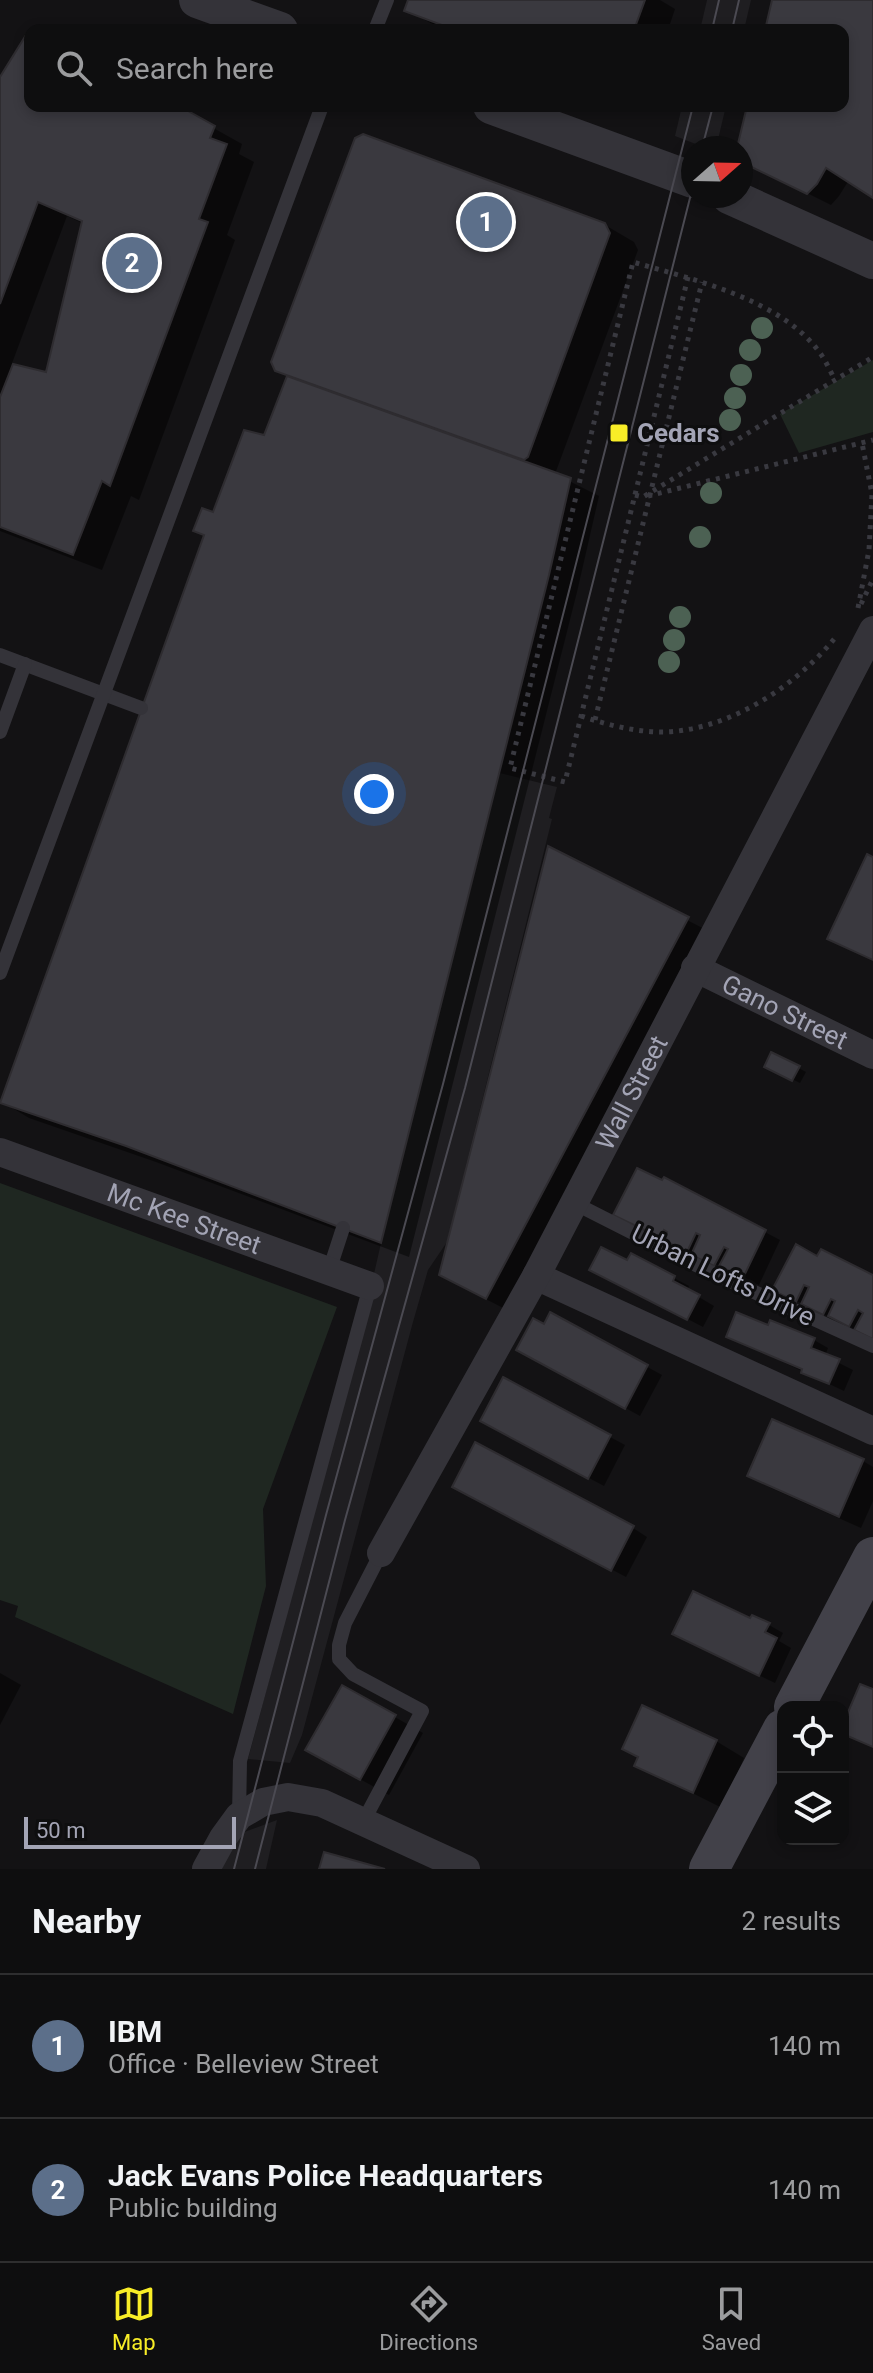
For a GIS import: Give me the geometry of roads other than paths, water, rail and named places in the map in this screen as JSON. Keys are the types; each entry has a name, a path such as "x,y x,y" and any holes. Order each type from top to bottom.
{"main road":[{"path":"797,1701 873,1557"},
{"path":"709,1869 777,1740"}],"street":[{"path":"197,0 263,24"},
{"path":"507,112 681,176"},
{"path":"753,207 873,261"},
{"name":"Wall Street","path":"381,1553 536,1276 695,968 869,645"},
{"name":"Gano Street","path":"695,968 873,1055"},
{"name":"Mc Kee Street","path":"0,1152 370,1286"},
{"path":"536,1276 873,1431"},
{"path":"206,1869 239,1816 263,1802 288,1797 322,1803 466,1869"}],"lane":[{"path":"377,24 387,0"},
{"path":"0,973 320,112"},
{"path":"0,655 141,708"},
{"path":"0,732 25,664"},
{"name":"Urban Lofts Drive","path":"574,1203 708,1271 873,1346"},
{"path":"329,1271 343,1228"},
{"path":"239,1816 240,1761 370,1286"},
{"path":"363,1822 422,1711 353,1674 339,1659 345,1623 381,1553"}],"tram line":[{"path":"713,24 719,0"},
{"path":"733,24 739,0"},
{"path":"234,1869 443,1084 691,112"},
{"path":"705,136 711,112"},
{"path":"255,1869 345,1520 465,1088 687,208"}],"place":[{"name":"IBM","path":"486,222"},
{"name":"Jack Evans Police Headquarters","path":"132,263"},
{"name":"Cedars","path":"619,433"}]}
